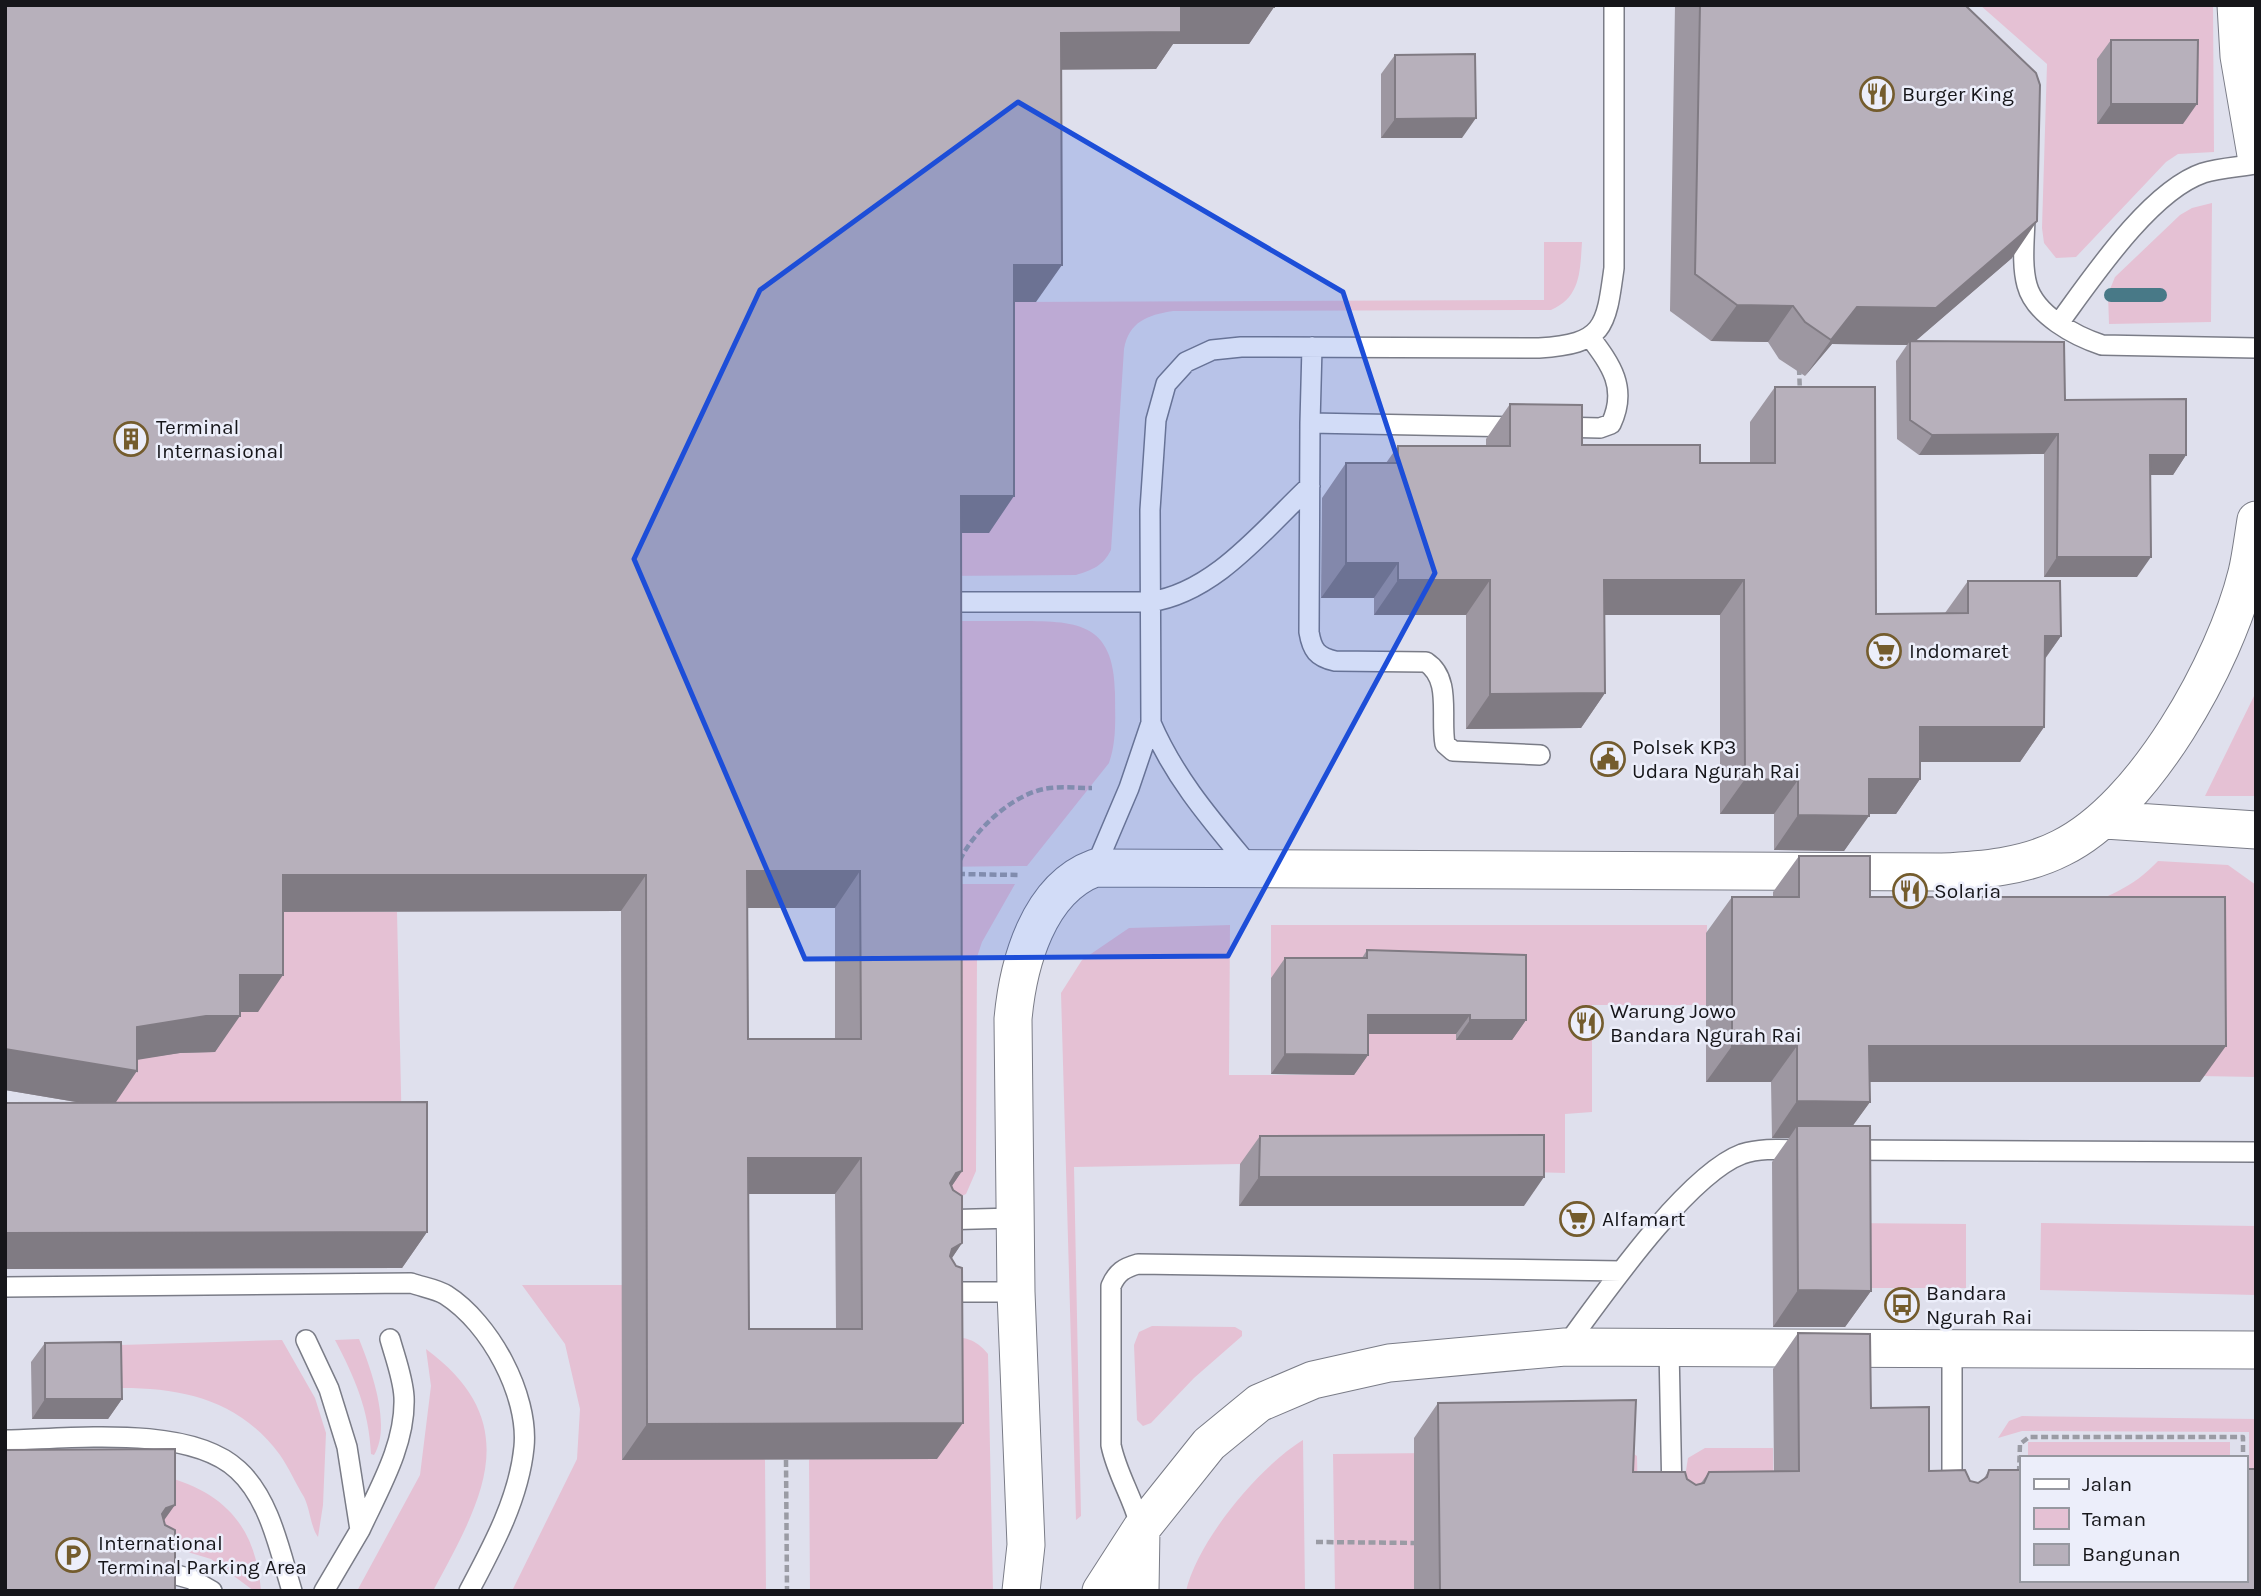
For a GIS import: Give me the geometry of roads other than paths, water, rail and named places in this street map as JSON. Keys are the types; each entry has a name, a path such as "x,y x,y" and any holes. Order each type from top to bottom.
{"street":[{"path":"2236,5 2239,56 2256,155"},
{"path":"1021,1591 1026,1545 1014,1218 1013,1019 1016,978 1028,943 1063,887 1078,874 1096,868 1942,872 1997,869 2060,849 2105,820 2139,782 2189,707 2220,646 2247,574 2256,520"},
{"path":"2105,820 2256,830"},
{"path":"1101,1591 1141,1529 1209,1444 1259,1403 1314,1380 1389,1363 1564,1347 2256,1350"},
{"path":"1140,1591 1141,1529"}],"lane":[{"path":"1096,868 1129,788 1151,723 1150,510 1155,433 1167,384 1186,362 1212,350 1312,347 1539,348 1573,346 1590,337 1601,326 1610,302 1614,268 1614,5"},
{"path":"2059,323 2106,260 2163,196 2202,173 2256,164"},
{"path":"2026,201 2027,287 2040,308 2079,338 2102,345 2256,348"},
{"path":"1310,423 1600,428 1611,424 1616,413 1615,371 1590,337"},
{"path":"1312,347 1309,632 1312,648 1321,658 1335,661 1426,662 1438,670 1442,681 1445,744 1453,751 1540,755"},
{"path":"952,602 1149,602 1172,599 1212,577 1310,485"},
{"path":"1151,723 1165,756 1191,797 1251,868"},
{"path":"1564,1347 1621,1271 1712,1171 1744,1154 1763,1150 2256,1152"},
{"path":"937,1220 1014,1218"},
{"path":"1141,1529 1136,1506 1115,1469 1111,1445 1111,1286 1115,1277 1125,1268 1138,1264 1621,1271"},
{"path":"5,1287 411,1283 446,1295 496,1348 516,1385 524,1444 515,1493 492,1549 469,1591"},
{"path":"937,1292 1016,1292"},
{"path":"324,1591 360,1530 387,1472 401,1429 404,1396 390,1339"},
{"path":"306,1340 329,1389 347,1447 360,1530"},
{"path":"1669,1348 1672,1508"},
{"path":"1952,1348 1952,1506"},
{"path":"5,1440 167,1439 203,1450 238,1470 261,1503 292,1591"},
{"path":"140,1566 191,1579 212,1591"}],"waterway":[{"path":"2111,295 2160,295"}],"place":[{"name":"Burger King","path":"1877,94"},
{"name":"Terminal Internasional","path":"131,439"},
{"name":"Indomaret","path":"1884,651"},
{"name":"Polsek KP3 Udara Ngurah Rai","path":"1608,759"},
{"name":"Solaria","path":"1910,891"},
{"name":"Warung Jowo Bandara Ngurah Rai","path":"1586,1023"},
{"name":"Alfamart","path":"1577,1219"},
{"name":"Bandara Ngurah Rai","path":"1902,1305"},
{"name":"International Terminal Parking Area","path":"73,1555"}]}
